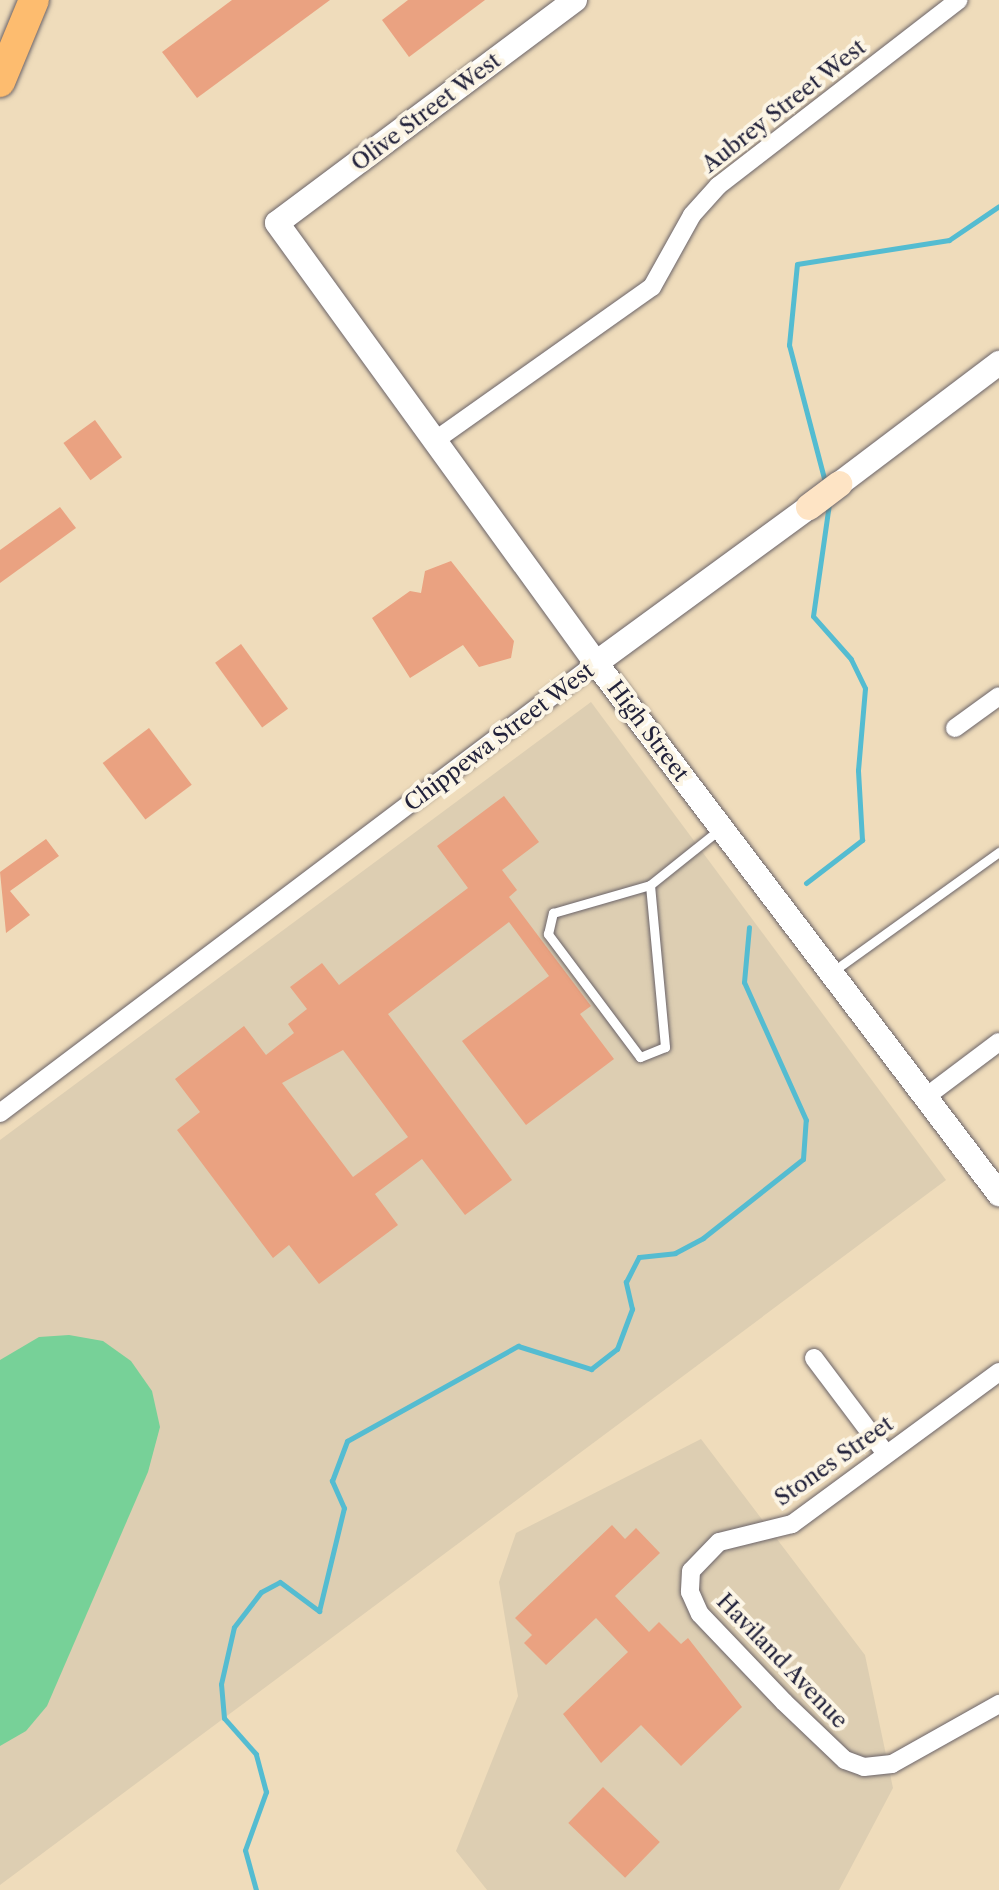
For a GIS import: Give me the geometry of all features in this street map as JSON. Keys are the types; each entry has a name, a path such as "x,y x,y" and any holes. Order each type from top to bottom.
{"highway":[{"path":"0,82 34,0"}],"main road":[{"name":"Chippewa Street West","path":"809,507 839,484"}],"street":[{"name":"Olive Street West","path":"277,223 575,0"},
{"name":"Aubrey Street West","path":"433,442 652,287 692,215 718,186 959,0"},
{"name":"High Street","path":"277,223 596,663 999,1194"},
{"name":"Chippewa Street West","path":"839,484 999,363"},
{"name":"Chippewa Street West","path":"0,1113 596,663 809,507"},
{"path":"955,728 999,696"},
{"path":"927,1096 999,1042"},
{"path":"814,1358 886,1454"},
{"name":"Stones Street","path":"691,1571 719,1542 792,1524 999,1372"},
{"name":"Haviland Avenue","path":"691,1571 700,1614 845,1760 864,1767 892,1764 999,1704"}],"lane":[{"path":"650,885 665,1047 640,1057 548,934 553,913 650,885 721,828"},
{"path":"832,972 999,852"}],"shaded area":[{"path":"591,702 946,1180 0,1885 0,1140"},
{"path":"701,1439 865,1655 893,1788 839,1890 487,1890 456,1851 518,1696 499,1582 516,1533"}],"green space":[{"path":"69,1335 103,1341 131,1361 152,1391 160,1427 148,1472 47,1706 26,1731 0,1746 0,1360 39,1337"}],"building":[{"path":"232,0 330,0 197,98 162,52"},
{"path":"408,0 485,0 409,57 382,20"},
{"path":"95,420 122,457 90,480 63,443"},
{"path":"60,507 76,528 0,583 0,550"},
{"path":"451,561 514,641 511,658 479,667 463,645 410,678 372,618 410,591 421,593 425,571"},
{"path":"241,644 288,709 262,728 215,663"},
{"path":"149,728 192,785 145,820 103,763"},
{"path":"504,796 539,842 502,870 517,890 509,897 591,1006 580,1014 614,1059 526,1125 462,1041 549,976 509,922 388,1014 512,1180 465,1215 422,1159 375,1194 398,1225 319,1284 289,1245 273,1258 177,1130 200,1112 175,1079 244,1026 266,1055 294,1033 288,1024 307,1009 290,987 322,963 339,985 468,888 437,846","holes":["343,1050 408,1137 353,1177 282,1083"]},
{"path":"46,839 59,856 10,891 30,915 6,933 0,872"},
{"path":"612,1525 625,1539 636,1528 660,1553 615,1596 649,1632 659,1622 681,1644 688,1638 742,1707 681,1766 641,1725 601,1763 563,1714 628,1652 596,1618 546,1665 524,1643 532,1635 515,1618"},
{"path":"603,1787 660,1842 625,1878 568,1823"}],"waterway":[{"path":"825,482 789,345 797,264 949,240 999,206"},
{"path":"806,883 862,840 858,770 865,688 851,659 813,616 829,504"},
{"path":"256,1890 245,1850 266,1792 256,1754 224,1718 221,1684 234,1627 261,1592 280,1582 319,1611 344,1508 332,1481 347,1441 518,1346 591,1369 617,1349 632,1309 626,1282 639,1257 675,1253 703,1238 803,1159 806,1120 744,982 749,927"}]}
